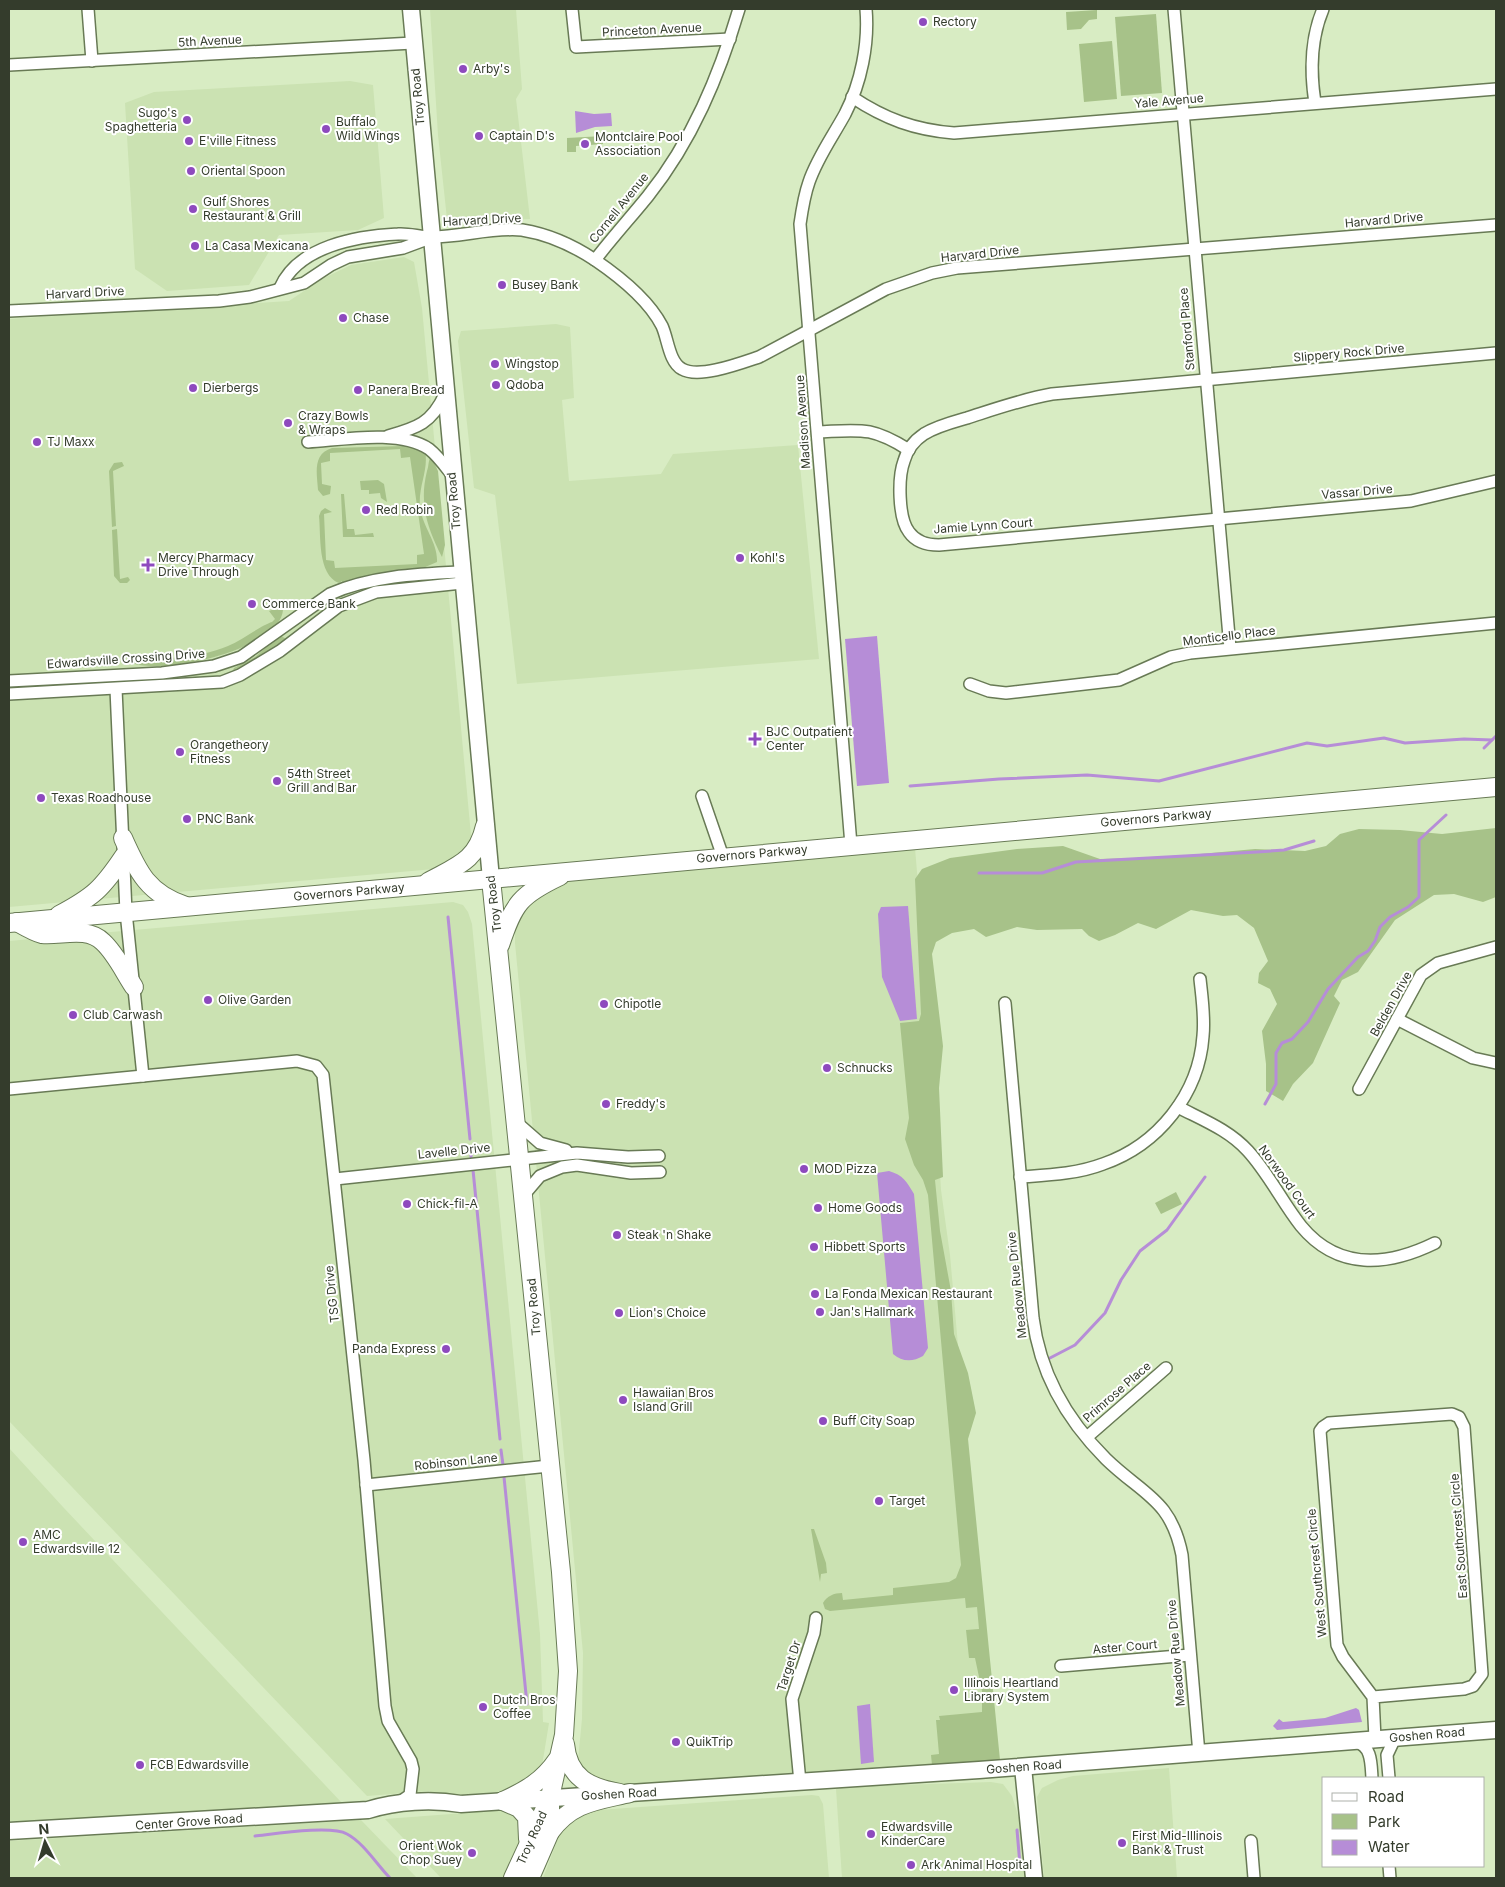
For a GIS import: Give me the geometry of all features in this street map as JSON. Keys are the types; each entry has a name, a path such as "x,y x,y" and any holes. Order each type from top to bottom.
{"main road":[{"name":"Governors Parkway","path":"13,922 1496,787"},
{"path":"422,885 470,857 482,839 485,826"},
{"path":"123,838 143,878 156,891 169,900 189,907"},
{"path":"53,919 90,898 106,884 124,856"},
{"path":"499,948 512,914 522,898 572,871"},
{"name":"Troy Road","path":"491,879 524,1196 568,1671 562,1746 550,1797 513,1878"},
{"path":"13,922 41,934 73,933 91,935 102,940 114,954 134,987"},
{"path":"562,1746 571,1766 584,1782 604,1791 626,1793"},
{"path":"503,1801 534,1786 544,1777 562,1746"},
{"path":"550,1832 564,1815 575,1808 626,1793"},
{"name":"Troy Road","path":"530,1878 550,1832 550,1797"},
{"path":"503,1801 519,1808 527,1817 528,1845"}],"street":[{"path":"88,9 92,61"},
{"name":"Troy Road","path":"411,9 452,475 491,879"},
{"name":"Princeton Avenue","path":"572,9 576,47 730,39"},
{"name":"Cornell Avenue","path":"595,260 648,195 685,141 717,77 739,9"},
{"name":"Madison Avenue","path":"851,846 810,330 800,242 803,203 816,164 852,97 864,55 866,9"},
{"name":"Stanford Place","path":"1174,9 1217,518 1230,648"},
{"path":"1315,103 1311,62 1313,43 1323,9"},
{"name":"5th Avenue","path":"9,65 413,44"},
{"name":"Yale Avenue","path":"852,97 894,121 912,127 954,132 1496,89"},
{"name":"Harvard Drive","path":"280,288 293,268 326,248 350,240 397,234 431,237 522,230 567,244 595,260 641,298 652,311 667,338 674,361 683,370 699,372 738,364 759,357 886,289 932,273 957,268 1496,225"},
{"name":"Harvard Drive","path":"9,311 219,301 250,297 304,283 331,265 348,257 403,248 431,237"},
{"name":"Slippery Rock Drive","path":"1205,380 1496,353"},
{"path":"818,432 872,431 889,436 909,450 917,440 936,428 1025,399 1052,394 1205,380"},
{"path":"308,442 384,437 414,429 436,412 445,394"},
{"path":"384,437 422,445 430,450 452,475"},
{"name":"Jamie Lynn Court","path":"909,450 902,468 902,516 908,531 915,538 930,545 1217,518"},
{"name":"Vassar Drive","path":"1217,518 1411,501 1496,481"},
{"path":"9,694 222,682 240,675 280,651 339,606 376,592 462,578"},
{"name":"Edwardsville Crossing Drive","path":"9,681 162,673 214,666 241,657 330,594 342,589 378,580 462,578"},
{"name":"Monticello Place","path":"970,684 989,692 1006,693 1119,680 1171,657 1230,648 1496,623"},
{"path":"116,689 126,912 143,1076"},
{"path":"702,796 723,857"},
{"name":"Belden Drive","path":"1359,1089 1416,981 1429,968 1438,963 1496,948"},
{"path":"1020,1177 1079,1171 1118,1158 1148,1139 1178,1107 1194,1076 1203,1038 1204,1018 1200,979"},
{"name":"Meadow Rue Drive","path":"1005,1003 1034,1324 1039,1349 1056,1395 1087,1437 1108,1460 1161,1504 1173,1524 1182,1555 1199,1754"},
{"path":"1397,1019 1474,1058 1496,1063"},
{"name":"TSG Drive","path":"9,1089 298,1061 316,1066 325,1081 388,1721 411,1761 412,1769 410,1793 406,1799 376,1808"},
{"name":"Norwood Court","path":"1178,1107 1227,1132 1239,1141 1301,1226 1323,1246 1337,1254 1365,1261 1382,1261 1412,1254 1435,1242"},
{"name":"Lavelle Drive","path":"516,1122 540,1143 577,1152 628,1157 659,1156"},
{"name":"Lavelle Drive","path":"335,1179 577,1152"},
{"path":"524,1196 540,1176 562,1167 577,1165 631,1173 660,1172"},
{"name":"Primrose Place","path":"1087,1437 1166,1368"},
{"name":"East Southcrest Circle","path":"1325,1425 1452,1414 1459,1417 1464,1427 1482,1674 1473,1686 1464,1689 1373,1697"},
{"name":"West Southcrest Circle","path":"1325,1425 1320,1434 1337,1645 1343,1657 1373,1697"},
{"name":"Robinson Lane","path":"366,1485 549,1466"},
{"name":"Target Dr","path":"800,1782 792,1699 814,1632 816,1618"},
{"name":"Aster Court","path":"1061,1666 1190,1655"},
{"path":"1373,1697 1375,1739"},
{"name":"Goshen Road","path":"550,1797 1023,1767 1496,1730"},
{"path":"1388,1777 1387,1755 1395,1738"},
{"path":"1354,1742 1363,1744 1367,1748 1372,1777"},
{"path":"1023,1767 1034,1878"},
{"name":"Center Grove Road","path":"9,1831 376,1808 378,1814 411,1813 461,1804 550,1797"},
{"path":"1251,1841 1254,1878"}],"shaded area":[{"path":"430,9 516,9 522,89 516,99 530,219 451,223 447,219 438,135"},
{"path":"350,81 373,85 384,218 358,230 279,235 249,285 167,291 135,269 125,103 154,92"},
{"path":"404,257 414,262 422,308 472,846 444,867 434,869 9,907 9,319 289,301 322,279 351,265"},
{"path":"556,324 570,327 574,398 562,400 569,481 661,474 673,454 798,445 819,659 517,684 495,495 474,488 458,341 461,331"},
{"path":"915,848 934,1074 941,1190 950,1255 995,1763 606,1786 585,1775 578,1760 582,1719 583,1653 515,943 515,922 523,904 551,887 571,880"},
{"path":"453,902 463,905 468,912 472,924 540,1634 543,1722 549,1723 541,1772 508,1791 432,1797 430,1791 367,1796 9,1421 9,941"},
{"path":"9,1448 342,1803 35,1822 9,1821"},
{"path":"1169,1768 1177,1878 1044,1878 1037,1797 1042,1788 1058,1780 1073,1776"},
{"path":"991,1782 1003,1784 1012,1796 1022,1828 1027,1878 842,1878 836,1789 839,1787"},
{"path":"819,1796 823,1804 829,1878 543,1878 562,1828 584,1811"},
{"path":"504,1810 519,1818 524,1831 505,1878 441,1878 385,1819"},
{"path":"361,1820 417,1878 9,1878 9,1841"}],"green space":[{"path":"1097,10 1097,19 1089,20 1081,29 1067,30 1066,12"},
{"path":"1156,14 1162,93 1121,96 1115,17"},
{"path":"1112,41 1117,99 1084,102 1079,44"},
{"name":"Montclaire Pool Association","path":"603,136 603,144 576,146 576,152 567,152 567,138"},
{"path":"414,446 425,451 426,465 420,492 420,506 421,514 435,548 437,562 416,571 342,584 342,581 339,583 332,579 324,563 320,543 319,516 325,508 332,512 324,514 326,560 334,561 335,568 417,564 417,555 424,554 410,457 401,458 400,449 330,453 330,461 321,463 322,484 331,486 330,494 323,496 318,490 317,471 321,455 332,448"},
{"path":"431,457 438,471 445,545 442,557 432,536 424,505 425,483"},
{"path":"122,462 124,466 113,471 116,526 112,527 109,471 114,463"},
{"path":"378,480 384,484 387,502 381,498 380,493 369,494 369,490 361,490 360,481"},
{"path":"341,494 344,494 347,529 354,529 355,535 373,533 374,537 343,537"},
{"path":"117,529 120,579 128,577 130,580 127,583 120,583 114,576 112,530"},
{"path":"283,608 278,623 264,636 243,647 218,656 166,666 144,666 129,662 124,652 128,652 129,660 179,657 216,650 234,643 272,622 275,619 269,611"},
{"path":"280,635 286,639 280,645 231,674 234,668 255,657"},
{"path":"1496,828 1496,897 1483,902 1454,894 1434,895 1395,920 1358,972 1342,980 1334,996 1340,1003 1313,1063 1293,1084 1283,1101 1266,1091 1266,1064 1262,1031 1277,1004 1270,989 1258,983 1259,973 1268,961 1254,928 1237,915 1223,916 1191,910 1156,929 1138,923 1099,941 1089,936 1082,929 1037,930 1017,927 986,937 974,929 952,933 936,942 932,954 943,1046 939,1088 943,1177 935,1180 940,1231 951,1291 954,1334 968,1373 976,1413 968,1439 1000,1760 932,1765 931,1755 939,1754 936,1720 940,1720 939,1716 982,1712 982,1691 975,1658 969,1658 966,1630 979,1629 977,1607 966,1608 965,1598 830,1611 825,1609 823,1603 829,1597 842,1593 843,1600 893,1595 893,1588 949,1582 956,1578 961,1565 928,1195 923,1180 914,1165 905,1139 909,1118 900,1023 919,1021 921,1014 915,879 922,869 950,858 1017,849 1063,846 1100,859 1167,857 1255,849 1305,851 1326,846 1340,834 1359,829 1442,834"},
{"path":"1176,1192 1182,1204 1161,1214 1155,1203"},
{"path":"811,1529 814,1529 826,1563 827,1573 821,1574 820,1582"}],"water":[{"path":"575,111 594,114 611,113 612,126 595,127 576,133"},
{"path":"877,636 889,783 857,786 845,639"},
{"path":"908,906 917,1019 900,1021 882,977 878,914 881,907"},
{"path":"889,1171 904,1180 914,1194 928,1348 923,1356 911,1360 900,1359 893,1354 877,1173"},
{"path":"870,1704 874,1762 861,1764 857,1706"},
{"path":"1356,1708 1359,1710 1362,1722 1277,1730 1273,1726 1279,1719 1283,1722 1325,1718"}],"waterway":[{"path":"1484,748 1496,736"},
{"path":"910,786 1087,775 1159,781 1307,743 1327,746 1384,738 1405,743 1464,739 1492,740"},
{"path":"1265,1104 1276,1084 1276,1053 1282,1043 1292,1039 1308,1022 1328,989 1358,957 1368,951 1375,941 1380,927 1390,917 1408,907 1419,897 1419,840 1446,815"},
{"path":"979,873 1042,873 1076,862 1284,850 1314,841"},
{"path":"448,917 470,1139"},
{"path":"471,1150 471,1157"},
{"path":"473,1170 500,1439"},
{"path":"1050,1358 1075,1345 1105,1313 1121,1280 1140,1251 1167,1230 1205,1177"},
{"path":"501,1450 503,1465"},
{"path":"504,1477 527,1704"},
{"path":"255,1836 316,1830 339,1831 347,1834 359,1843 390,1878"},
{"path":"1017,1830 1020,1865"}],"place":[{"name":"Rectory","path":"923,22"},
{"name":"Arby's","path":"463,69"},
{"name":"Sugo's Spaghetteria","path":"187,120"},
{"name":"Buffalo Wild Wings","path":"326,129"},
{"name":"Captain D's","path":"479,136"},
{"name":"E'ville Fitness","path":"189,141"},
{"name":"Montclaire Pool Association","path":"585,144"},
{"name":"Oriental Spoon","path":"191,171"},
{"name":"Gulf Shores Restaurant & Grill","path":"193,209"},
{"name":"La Casa Mexicana","path":"195,246"},
{"name":"Busey Bank","path":"502,285"},
{"name":"Chase","path":"343,318"},
{"name":"Wingstop","path":"495,364"},
{"name":"Qdoba","path":"496,385"},
{"name":"Dierbergs","path":"193,388"},
{"name":"Panera Bread","path":"358,390"},
{"name":"Crazy Bowls & Wraps","path":"288,423"},
{"name":"TJ Maxx","path":"37,442"},
{"name":"Red Robin","path":"366,510"},
{"name":"Kohl's","path":"740,558"},
{"name":"Mercy Pharmacy Drive Through","path":"148,565"},
{"name":"Commerce Bank","path":"252,604"},
{"name":"BJC Outpatient Center","path":"755,739"},
{"name":"Orangetheory Fitness","path":"180,752"},
{"name":"54th Street Grill and Bar","path":"277,781"},
{"name":"Texas Roadhouse","path":"41,798"},
{"name":"PNC Bank","path":"187,819"},
{"name":"Olive Garden","path":"208,1000"},
{"name":"Chipotle","path":"604,1004"},
{"name":"Club Carwash","path":"73,1015"},
{"name":"Schnucks","path":"827,1068"},
{"name":"Freddy's","path":"606,1104"},
{"name":"MOD Pizza","path":"804,1169"},
{"name":"Chick-fil-A","path":"407,1204"},
{"name":"Home Goods","path":"818,1208"},
{"name":"Steak 'n Shake","path":"617,1235"},
{"name":"Hibbett Sports","path":"814,1247"},
{"name":"La Fonda Mexican Restaurant","path":"815,1294"},
{"name":"Jan's Hallmark","path":"820,1312"},
{"name":"Lion's Choice","path":"619,1313"},
{"name":"Panda Express","path":"446,1349"},
{"name":"Hawaiian Bros Island Grill","path":"623,1400"},
{"name":"Buff City Soap","path":"823,1421"},
{"name":"Target","path":"879,1501"},
{"name":"AMC Edwardsville 12","path":"23,1542"},
{"name":"Illinois Heartland Library System","path":"954,1690"},
{"name":"Dutch Bros Coffee","path":"483,1707"},
{"name":"QuikTrip","path":"676,1742"},
{"name":"FCB Edwardsville","path":"140,1765"},
{"name":"Edwardsville KinderCare","path":"871,1834"},
{"name":"First Mid-Illinois Bank & Trust","path":"1122,1843"},
{"name":"Orient Wok Chop Suey","path":"472,1853"},
{"name":"Ark Animal Hospital","path":"911,1865"}]}
